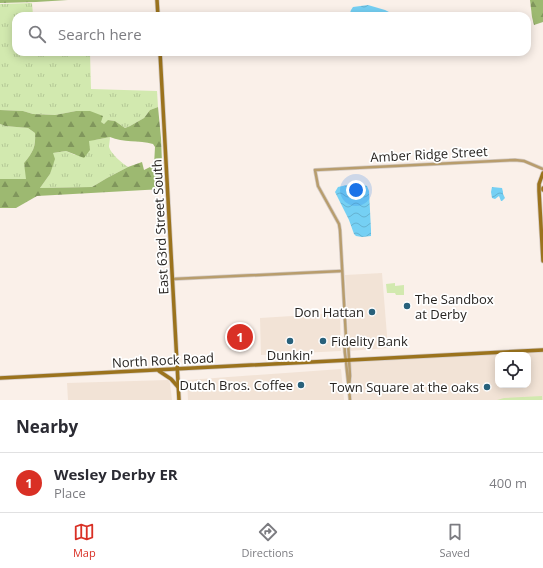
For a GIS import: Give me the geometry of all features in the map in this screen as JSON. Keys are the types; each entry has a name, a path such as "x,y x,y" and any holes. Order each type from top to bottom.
{"main road":[{"path":"157,0 158,12"},
{"name":"East 63rd Street South","path":"160,56 179,400"},
{"path":"543,173 539,184 543,261"},
{"name":"North Rock Road","path":"0,378 543,350"},
{"path":"158,370 171,379 179,388"}],"street":[{"name":"Amber Ridge Street","path":"342,271 339,224 318,186 315,170 515,160 524,161 543,169"},
{"path":"173,279 342,271 346,338 344,344 347,360 346,376 349,386 350,400"}],"shaded area":[{"path":"382,273 388,348 349,351 345,275"},
{"path":"340,313 341,351 261,355 260,318"},
{"path":"543,350 543,400 349,400 346,361 495,353 495,388 531,388 531,352 507,352"},
{"path":"341,369 344,400 188,400 187,380"},
{"path":"168,380 170,383 172,400 68,400 67,383"}],"green space":[{"path":"0,0 68,0 0,3"},
{"path":"530,0 543,0 543,22 534,25"},
{"path":"32,3 33,12 12,12 12,56 90,56 91,89 157,91 158,107 150,110 144,118 125,128 115,121 109,120 104,124 76,111 55,115 0,110 0,4"},
{"path":"158,107 163,189 37,196 16,208 0,208 0,179 26,179 24,163 30,156 33,149 35,133 28,128 5,126 0,124 0,110 55,115 76,111 90,111 103,116 101,122 104,124 108,120 115,121 125,128 144,118 150,110","holes":["110,137 153,144 155,147 154,165 144,170 142,162 128,167 92,187 40,188 50,174 55,159 53,153 66,151 84,158 90,150 89,141"]},
{"path":"0,124 5,126 28,128 35,133 33,149 30,156 24,163 27,179 0,179"},
{"path":"110,137 110,150 128,167 92,187 40,188 50,174 53,153 66,151 75,155 89,140"},
{"path":"395,283 395,286 404,285 404,295 387,293 386,284"},
{"path":"542,396 542,400 497,400 504,398"}],"water":[{"path":"368,5 389,12 350,12 353,7"},
{"path":"347,185 367,186 369,191 371,236 362,237 354,234 349,220 335,192 338,187"},
{"path":"492,187 502,188 505,198 502,201 499,196 495,199 492,198"}],"place":[{"name":"The Sandbox at Derby","path":"407,306"},
{"name":"Don Hattan","path":"372,312"},
{"name":"Wesley Derby ER","path":"240,337"},
{"name":"Dunkin'","path":"290,341"},
{"name":"Fidelity Bank","path":"323,341"},
{"name":"Dutch Bros. Coffee","path":"301,385"},
{"name":"Town Square at the oaks","path":"487,387"}]}
